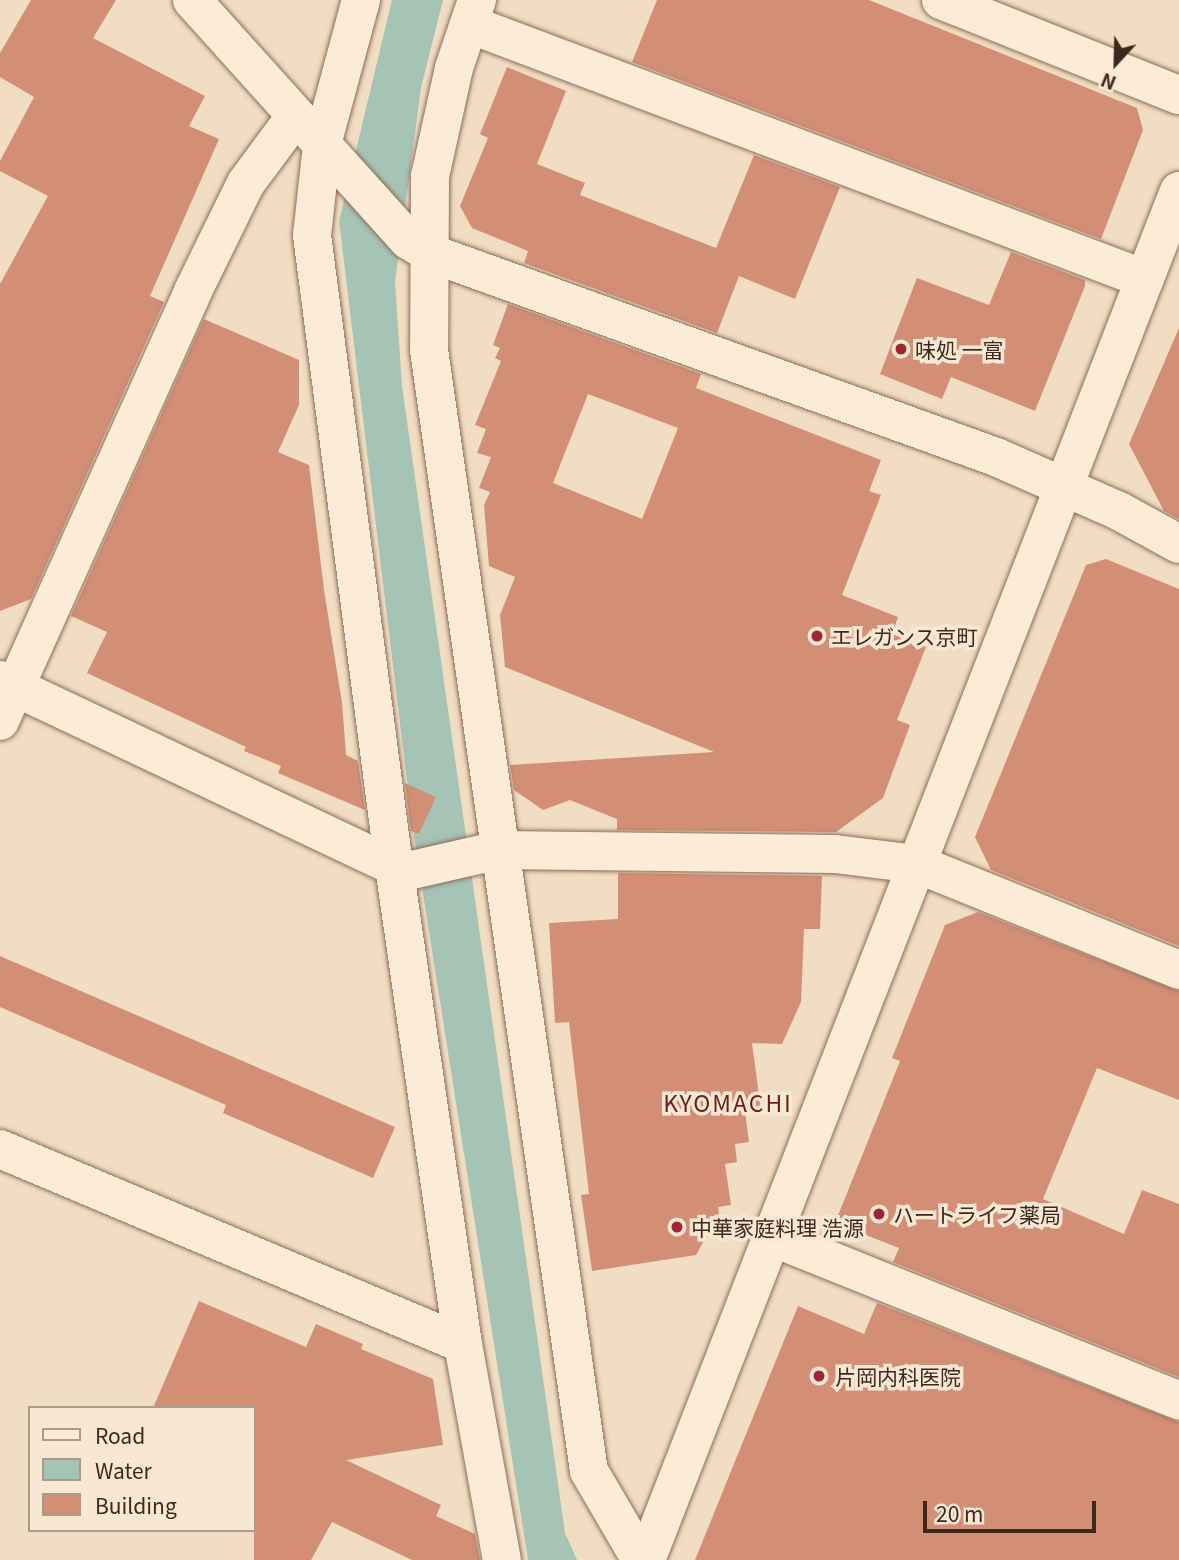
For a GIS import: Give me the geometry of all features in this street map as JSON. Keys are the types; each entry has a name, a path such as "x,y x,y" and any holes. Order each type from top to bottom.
{"street":[{"path":"192,0 346,174 419,247 996,457 1065,486 1179,544"},
{"path":"361,0 322,145 312,235 403,868 463,1344 502,1560"},
{"path":"941,0 1179,95"},
{"path":"643,1560 589,1471 488,853 429,350 419,247 430,176 453,68 473,12 1145,279"},
{"path":"295,117 246,183 193,291 5,697 403,868 488,853 835,855 917,864 1179,970"},
{"path":"643,1560 772,1237 1179,191"},
{"path":"0,1149 463,1344"},
{"path":"772,1237 1179,1401"}],"water":[{"path":"392,0 443,0 421,88 395,282 402,386 565,1533 577,1560 528,1560 413,830 339,221"}],"building":[{"path":"31,0 116,0 93,38 205,96 189,126 219,139 150,296 164,302 31,599 0,611 0,284 48,196 0,171 0,161 34,97 0,77 0,53"},
{"path":"657,0 869,0 1137,108 1143,130 1101,239 632,62"},
{"path":"507,67 566,91 537,164 585,183 580,195 716,248 754,155 840,187 795,299 739,276 717,333 524,263 528,251 472,228 460,206 488,138 480,134"},
{"path":"1011,252 1085,280 1085,286 1035,411 951,377 942,399 880,374 917,278 989,305"},
{"path":"508,304 701,374 696,388 881,460 869,491 881,495 842,595 898,617 892,634 926,647 897,720 910,725 883,798 836,832 617,830 617,819 570,800 543,810 514,790 510,765 714,752 505,667 500,615 515,577 489,566 484,505 490,492 479,488 491,457 477,453 486,429 475,425 501,361 495,358 500,348 493,345","holes":["588,394 678,428 642,519 553,483"]},
{"path":"204,319 299,360 299,405 278,452 309,465 324,590 342,703 346,755 358,761 365,810 278,773 281,766 244,751 246,747 87,673 107,632 71,616"},
{"path":"1179,328 1179,519 1164,511 1129,444"},
{"path":"1106,559 1179,589 1179,946 991,870 975,837 1086,565"},
{"path":"405,783 436,797 419,834 411,831"},
{"path":"618,873 822,876 820,929 804,929 801,1002 782,1044 752,1043 761,1110 745,1112 749,1142 735,1144 737,1162 725,1164 731,1205 718,1207 719,1213 696,1255 592,1271 581,1195 589,1194 569,1022 555,1023 549,923 618,919"},
{"path":"978,912 1179,991 1179,1100 1097,1068 1043,1199 1124,1234 1142,1190 1179,1204 1179,1377 893,1262 899,1248 835,1223 900,1061 892,1058 945,925"},
{"path":"0,956 395,1127 373,1178 223,1113 226,1105 0,1007"},
{"path":"199,1301 306,1347 316,1324 363,1344 361,1349 433,1379 443,1445 346,1460 441,1505 436,1516 475,1534 480,1560 412,1560 332,1522 311,1560 254,1560 256,1406 154,1406"},
{"path":"877,1303 1179,1422 1179,1560 695,1560 798,1306 864,1334"}],"place":[{"name":"味処 一富","path":"901,349"},
{"name":"エレガンス京町","path":"817,636"},
{"name":"ハートライフ薬局","path":"879,1214"},
{"name":"中華家庭料理 浩源","path":"677,1227"},
{"name":"片岡内科医院","path":"819,1376"}],"district":[{"name":"KYOMACHI","path":"728,1102"}]}
